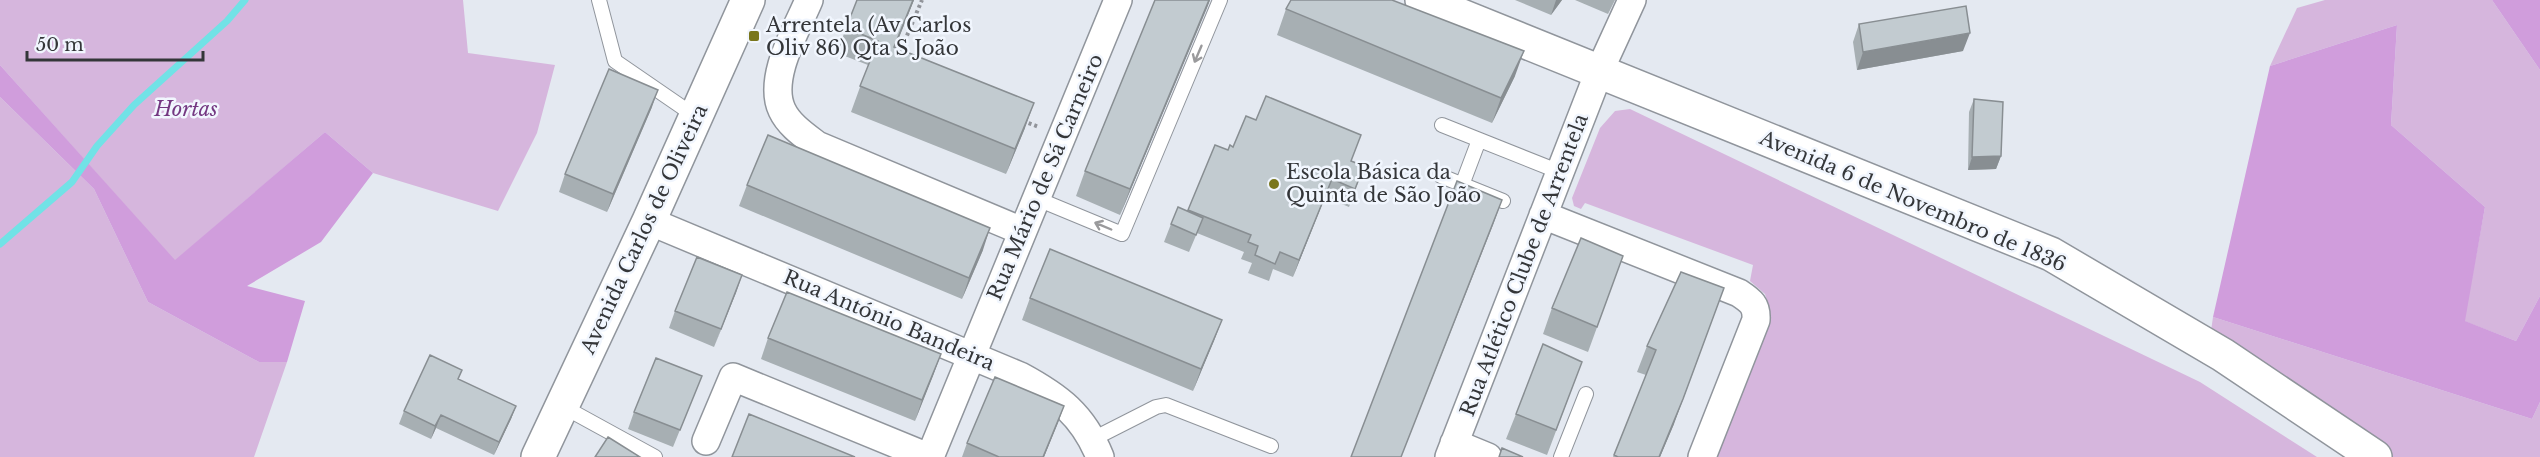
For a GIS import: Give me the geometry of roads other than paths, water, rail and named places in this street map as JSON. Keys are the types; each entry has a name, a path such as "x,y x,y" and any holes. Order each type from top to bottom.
{"street":[{"name":"Avenida Carlos de Oliveira","path":"538,457 649,221 748,0"},
{"path":"809,0 780,68 778,90 781,109 796,129 818,145 1022,231"},
{"name":"Rua Mário de Sá Carneiro","path":"929,457 1118,0"},
{"name":"Avenida 6 de Novembro de 1836","path":"1422,0 2051,254 2223,355 2375,457"},
{"name":"Rua Atlético Clube de Arrentela","path":"1451,450 1599,72 1632,0"},
{"path":"1543,215 1739,292 1752,301 1757,310 1756,320 1702,457"},
{"name":"Rua António Bandeira","path":"649,221 972,354 1052,393 1069,408 1096,448"},
{"path":"706,441 733,377 929,457"},
{"path":"1451,450 1488,457"}],"lane":[{"path":"599,0 615,61 695,116"},
{"path":"1035,198 1122,234 1220,0"},
{"path":"1442,125 1560,172"},
{"path":"1462,184 1479,140"},
{"path":"1441,176 1503,201"},
{"path":"1561,457 1586,394"},
{"path":"1096,448 1156,407 1166,405 1272,446"},
{"path":"562,406 655,457"}],"waterway":[{"path":"0,244 72,182 97,146 134,105 227,21 245,0"}],"place":[{"name":"Arrentela (Av Carlos Oliv 86) Qta S João","path":"754,36"},
{"name":"Escola Básica da Quinta de São João","path":"1274,184"}],"park label":[{"name":"Hortas","path":"186,109"}]}
